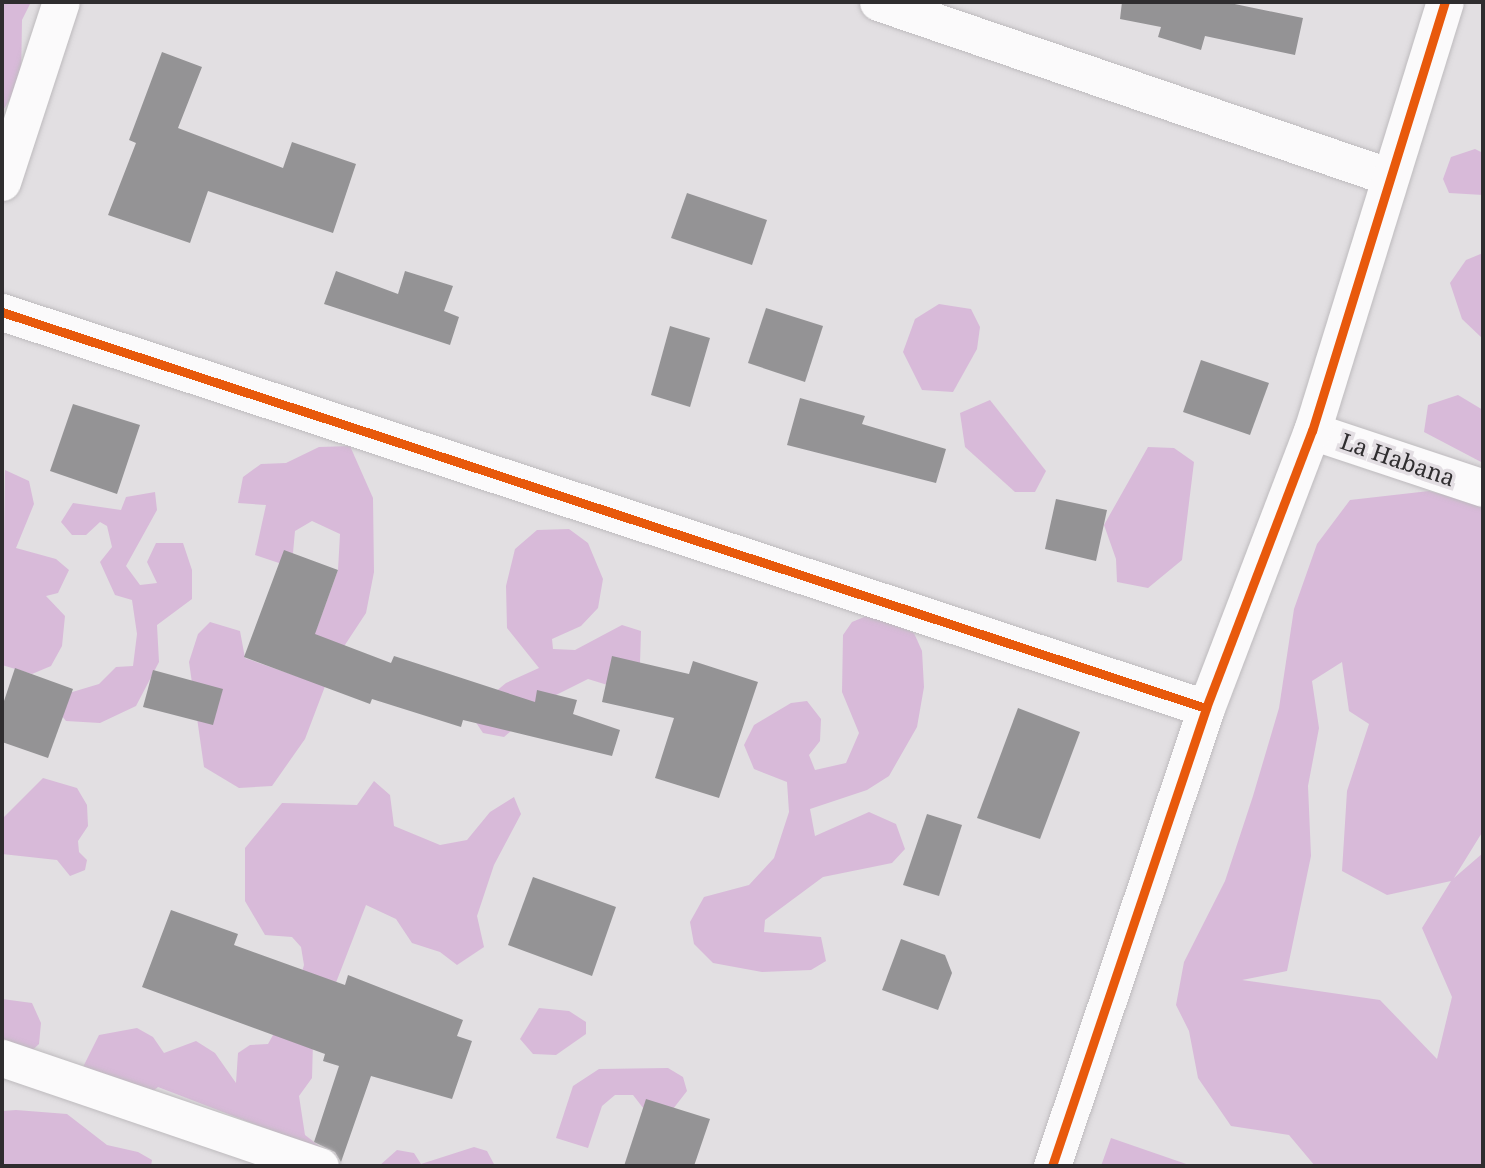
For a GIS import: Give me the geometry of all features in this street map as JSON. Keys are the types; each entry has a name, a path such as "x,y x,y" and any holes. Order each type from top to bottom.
{"street":[{"path":"2,182 61,2"},
{"path":"878,2 1390,177"},
{"path":"1052,1166 1206,708 1312,431 1444,2"},
{"path":"2,312 1206,708"},
{"name":"La Habana","path":"1312,431 1483,488"},
{"path":"2,1058 320,1166"}],"shaded area":[{"path":"2,2 31,2 22,20 21,82 2,112"},
{"path":"1475,149 1483,153 1483,195 1449,193 1443,179 1451,157"},
{"path":"1483,253 1483,339 1462,319 1450,283 1466,260"},
{"path":"939,304 971,309 980,327 977,349 953,392 922,390 903,352 915,319"},
{"path":"1458,395 1483,410 1483,463 1424,432 1428,405"},
{"path":"990,400 1046,471 1035,492 1015,492 965,447 960,413"},
{"path":"350,446 373,498 374,572 366,613 335,660 305,739 272,786 239,788 204,767 189,662 198,634 210,622 240,631 245,658 299,677 338,570 340,534 312,521 295,531 293,553 279,563 255,555 266,505 238,503 243,477 261,464 286,463 319,447"},
{"path":"1148,447 1174,448 1194,462 1182,560 1148,588 1117,582 1116,559 1104,525"},
{"path":"5,470 29,481 34,504 16,548 56,559 69,570 58,593 46,596 65,616 62,646 51,666 32,674 2,665"},
{"path":"1429,491 1483,505 1483,831 1454,878 1483,853 1483,1166 1315,1166 1289,1135 1231,1126 1198,1078 1189,1031 1176,1005 1184,962 1225,881 1253,796 1279,708 1294,609 1317,544 1350,500","holes":["1342,662 1349,711 1369,724 1347,791 1342,871 1387,895 1451,881 1422,928 1452,997 1437,1059 1380,1000 1242,980 1287,971 1311,856 1308,786 1319,728 1312,681"]},
{"path":"155,492 157,510 126,566 140,585 157,583 147,562 156,543 183,543 192,570 192,599 157,625 159,662 136,706 100,723 66,721 53,705 59,696 99,684 116,667 133,666 137,634 132,600 115,595 100,562 112,547 107,526 100,522 86,535 72,535 61,522 73,503 121,510 126,497"},
{"path":"569,529 588,543 603,579 598,608 581,626 552,639 553,649 575,650 622,625 641,631 640,663 614,687 588,679 548,699 504,737 483,733 475,721 477,707 506,683 539,668 507,628 506,586 515,549 537,530"},
{"path":"869,615 914,633 922,651 924,687 917,727 889,776 867,790 810,809 815,836 869,812 896,824 905,849 892,863 823,877 765,920 764,932 821,937 826,961 811,970 762,972 713,963 694,944 690,922 704,897 749,885 774,858 789,812 787,782 754,769 744,745 754,725 791,703 807,701 821,719 820,741 809,755 815,770 846,763 859,733 842,692 843,635 852,622"},
{"path":"43,778 77,788 87,805 88,826 78,841 79,852 87,860 85,870 70,876 57,860 2,854 2,819"},
{"path":"374,781 390,795 394,826 440,845 467,840 490,812 514,797 521,814 494,865 477,916 484,947 457,965 440,952 412,943 396,919 366,905 313,1042 312,1078 299,1096 305,1135 327,1152 158,1087 142,1100 80,1073 99,1035 137,1028 153,1037 164,1053 196,1041 215,1053 236,1083 238,1053 250,1045 268,1044 295,996 304,965 301,947 292,937 265,935 245,901 245,848 282,803 357,805"},
{"path":"2,999 32,1003 41,1023 39,1044 25,1057 2,1058"},
{"path":"539,1008 569,1011 586,1022 586,1034 556,1055 533,1054 520,1039"},
{"path":"668,1068 683,1077 687,1091 666,1118 647,1113 633,1095 615,1095 602,1106 588,1148 556,1138 573,1086 599,1069"},
{"path":"2,1111 67,1114 107,1145 138,1152 152,1160 151,1166 2,1166"},
{"path":"1111,1138 1192,1166 1101,1166"},
{"path":"474,1147 487,1151 495,1166 379,1166 397,1150 414,1153 421,1164"}],"building":[{"path":"1122,2 1225,2 1303,18 1295,55 1205,36 1201,50 1158,37 1161,27 1120,19"},
{"path":"162,52 202,67 178,128 283,168 292,142 356,164 333,233 208,191 190,243 108,215 136,143 129,140"},
{"path":"687,193 767,220 752,265 671,238"},
{"path":"336,271 398,294 405,271 453,286 444,311 459,317 450,345 324,304"},
{"path":"766,308 823,326 805,382 748,363"},
{"path":"670,326 710,338 690,407 651,395"},
{"path":"1201,360 1269,383 1250,435 1183,412"},
{"path":"800,398 865,416 862,424 946,449 936,483 787,445"},
{"path":"73,404 140,425 117,494 50,471"},
{"path":"1056,499 1107,510 1096,561 1045,549"},
{"path":"284,550 338,570 315,634 391,663 394,656 535,702 537,690 577,700 573,714 620,730 612,756 463,720 461,727 372,699 370,704 244,657"},
{"path":"612,656 689,674 693,661 758,682 719,798 655,778 674,718 602,702"},
{"path":"15,668 73,689 48,758 2,742 2,707"},
{"path":"153,670 223,689 213,725 143,707"},
{"path":"1018,708 1080,732 1040,839 977,818"},
{"path":"927,814 962,825 939,896 903,885"},
{"path":"533,877 616,907 592,976 508,945"},
{"path":"171,910 238,934 234,945 345,985 348,975 463,1020 457,1036 472,1041 452,1099 371,1076 341,1162 335,1152 314,1142 339,1066 323,1061 325,1054 142,987"},
{"path":"901,939 945,955 952,973 938,1010 882,990"},
{"path":"646,1099 710,1119 694,1166 624,1166"}],"cycle path":[{"path":"1052,1166 1206,708 1312,431 1445,2"},
{"path":"2,312 1206,708"}]}
